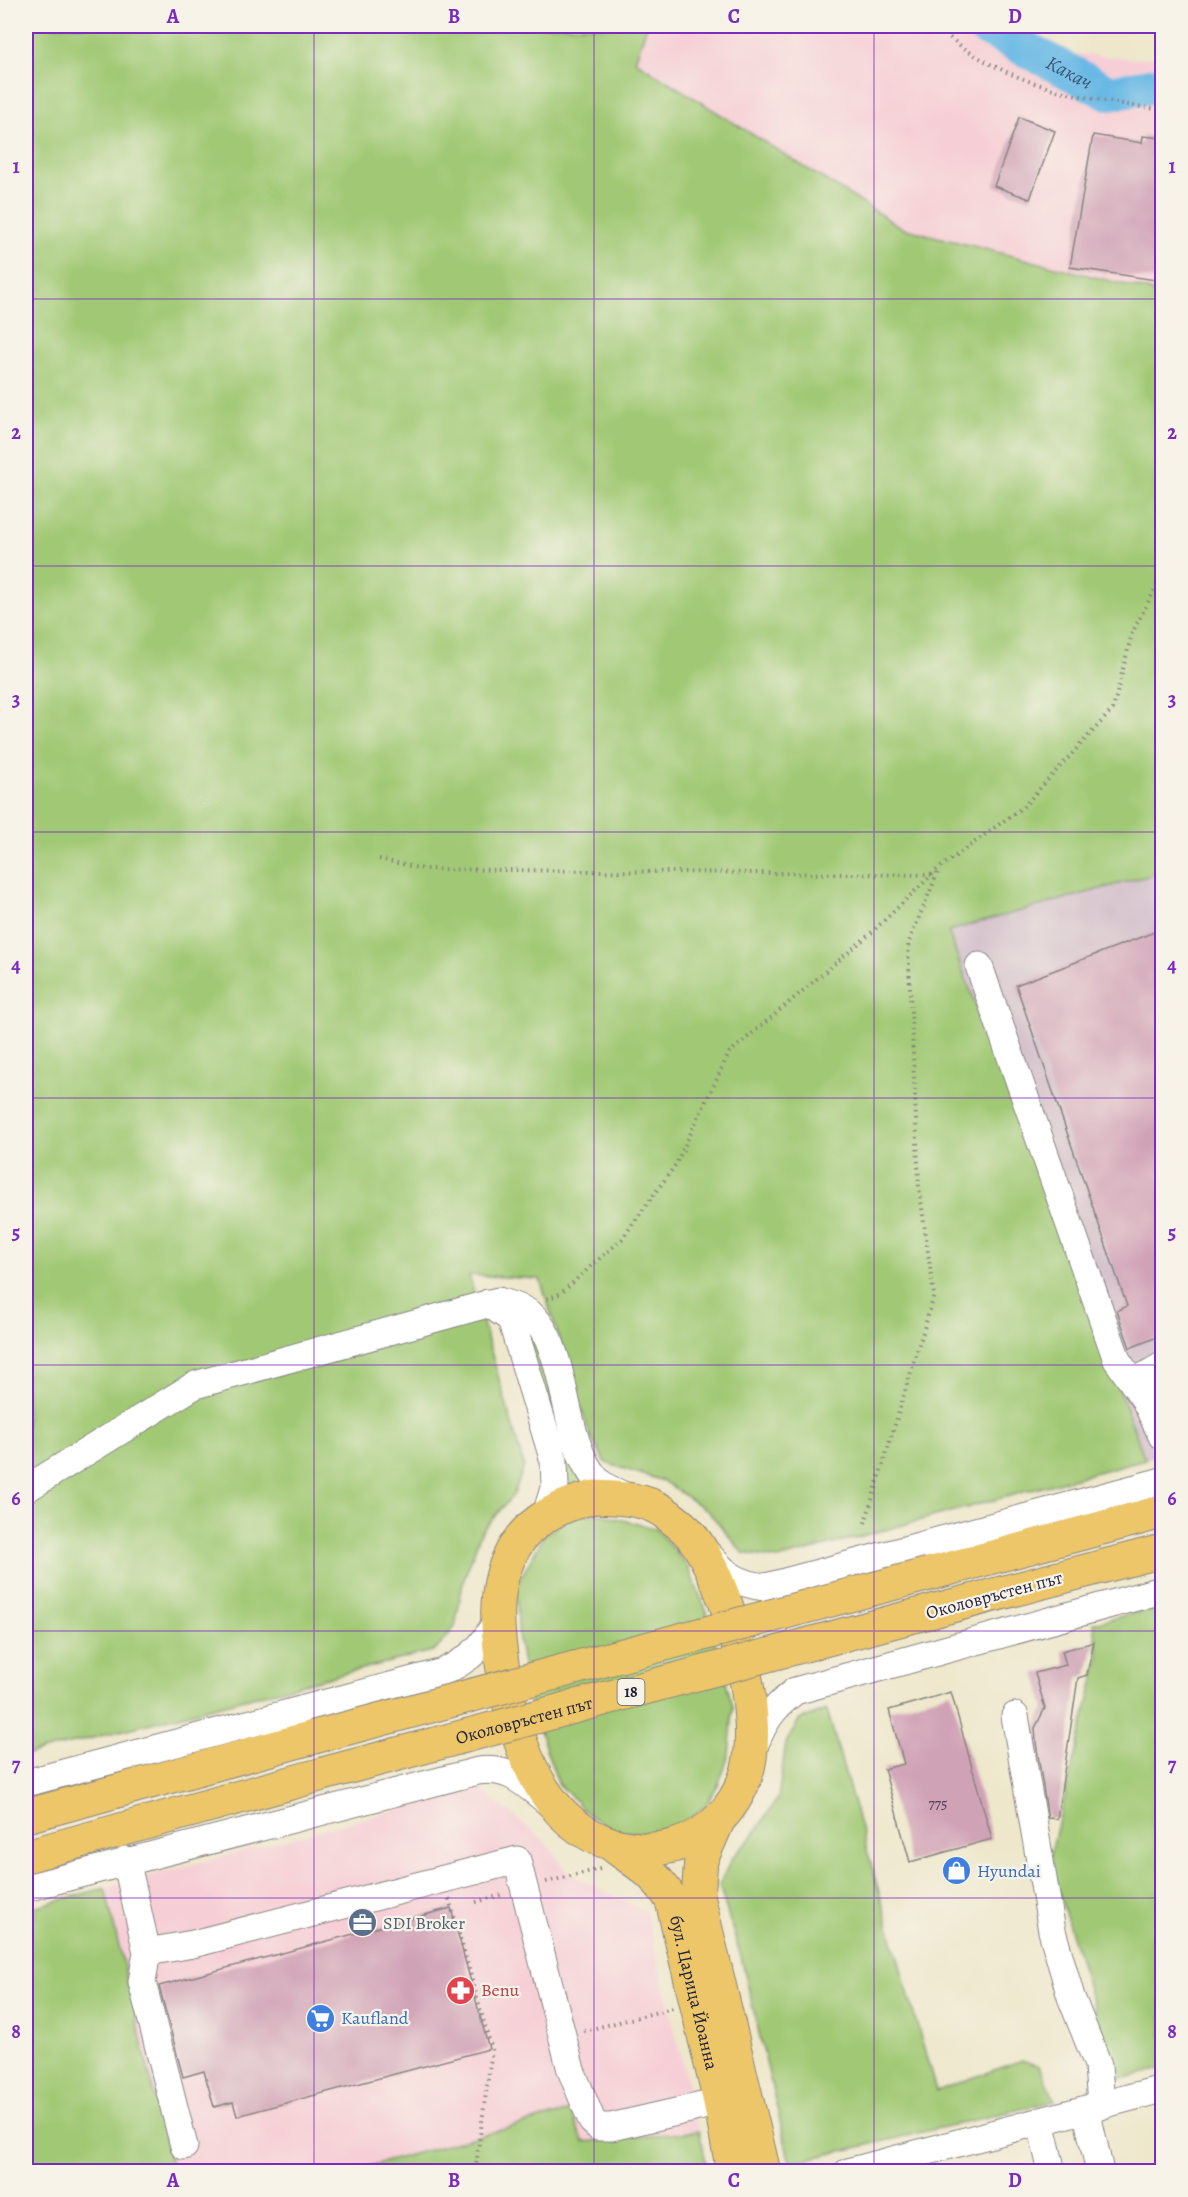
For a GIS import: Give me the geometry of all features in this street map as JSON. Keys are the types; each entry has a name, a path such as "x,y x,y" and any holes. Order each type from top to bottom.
{"main road":[{"path":"594,1497 630,1499 662,1510 690,1534 711,1571 734,1628 746,1678 750,1756 747,1773 736,1799 718,1821 696,1837 651,1850 630,1849 583,1831 560,1813 533,1773 511,1713 497,1620 499,1590 505,1567 515,1546 529,1530 546,1515 568,1504 594,1497"},
{"name":"Околовръстен път","path":"26,1816 314,1737 1162,1512"},
{"name":"Околовръстен път","path":"26,1856 323,1774 1162,1551"},
{"name":"бул. Царица Йоанна","path":"718,1821 701,1860 698,1896 764,2172"},
{"name":"бул. Царица Йоанна","path":"607,1842 661,1882 672,1901 720,2102 734,2172"}],"street":[{"path":"979,966 1117,1360 1160,1426"},
{"path":"26,1489 195,1385 498,1301 520,1308 538,1322 551,1348 584,1463 599,1482 630,1499"},
{"path":"487,1303 511,1319 554,1461 555,1485 546,1515"},
{"path":"1133,1383 1162,1366"},
{"path":"690,1534 721,1569 744,1585 766,1587 1162,1481"},
{"path":"750,1756 762,1725 773,1708 795,1691 1162,1590"},
{"path":"26,1783 443,1672 465,1661 486,1642 497,1620"},
{"path":"1016,1716 1052,1931 1071,1997 1098,2066 1093,2107 1100,2172"},
{"name":"Околовръстен път","path":"26,1888 126,1860 489,1769 510,1773 560,1813"},
{"path":"126,1860 147,1952 142,1982 184,2146"},
{"path":"147,1952 193,1944 517,1860 563,2036 585,2109 598,2127 611,2127 720,2102"},
{"path":"848,2172 1162,2090"},
{"path":"1040,2121 1045,2170"}],"path":[{"path":"936,26 958,46 991,66 1048,89 1097,100 1162,110"},
{"path":"520,1308 561,1293 622,1239 676,1164 729,1053 870,934 939,868 1023,807 1113,709 1132,633 1162,576"},
{"path":"379,859 423,869 932,875"},
{"path":"865,1523 934,1296 919,1186 908,944 939,868"},
{"path":"443,1879 492,2050 475,2172"},
{"path":"563,2036 679,2006"}],"shaded area":[{"path":"647,26 1025,26 1072,53 1135,59 1162,56 1162,294 902,228 635,60"},
{"path":"1162,872 1162,1455 1145,1459 948,931"},
{"path":"478,1788 542,1838 570,1874 646,1912 699,2131 584,2142 570,2111 348,2171 177,2171 171,2165 105,1888"}],"green space":[{"path":"26,26 647,26 635,61 902,228 1162,294 1162,872 948,931 1145,1459 778,1559 743,1553 709,1512 663,1481 606,1463 591,1438 540,1279 469,1275 524,1466 514,1494 481,1532 463,1582 455,1627 436,1650 26,1755"},
{"path":"528,1327 536,1339 571,1465 593,1490 559,1498"},
{"path":"597,1513 656,1529 687,1566 705,1607 733,1707 729,1755 718,1785 705,1806 675,1830 651,1833 619,1832 590,1816 558,1783 530,1703 519,1641 516,1586 545,1534 572,1518"},
{"path":"1162,1606 1162,2069 1116,2080 1049,1860 1099,1659 1094,1623"},
{"path":"827,1710 936,2091 1022,2060 1039,2066 1055,2101 790,2163 741,1957 719,1885 732,1858 752,1837 778,1798 786,1743 799,1720"},
{"path":"105,1888 171,2165 177,2171 26,2171 26,1909"},
{"path":"570,2111 584,2142 699,2131 708,2171 348,2172"}],"building":[{"path":"1019,117 1055,131 1030,199 994,186"},
{"path":"1093,135 1142,143 1143,136 1162,138 1162,281 1070,267"},
{"path":"1162,929 1162,1335 1130,1348 1117,1311 1127,1306 1016,985"},
{"path":"1094,1642 1087,1675 1078,1678 1057,1819 1048,1818 1035,1728 1045,1708 1035,1673 1066,1665 1062,1651"},
{"path":"951,1692 992,1839 910,1862 884,1769 904,1764 889,1710"},
{"name":"Kaufland","path":"451,1908 489,2049 237,2116 233,2102 214,2107 204,2071 183,2077 159,1986"}],"waterway":[{"name":"Какач","path":"982,26 1109,93 1162,84"}],"place":[{"name":"Hyundai","path":"956,1871"},
{"name":"SDI Broker","path":"362,1923"},
{"name":"Benu","path":"460,1990"},
{"name":"Kaufland","path":"320,2018"}]}
